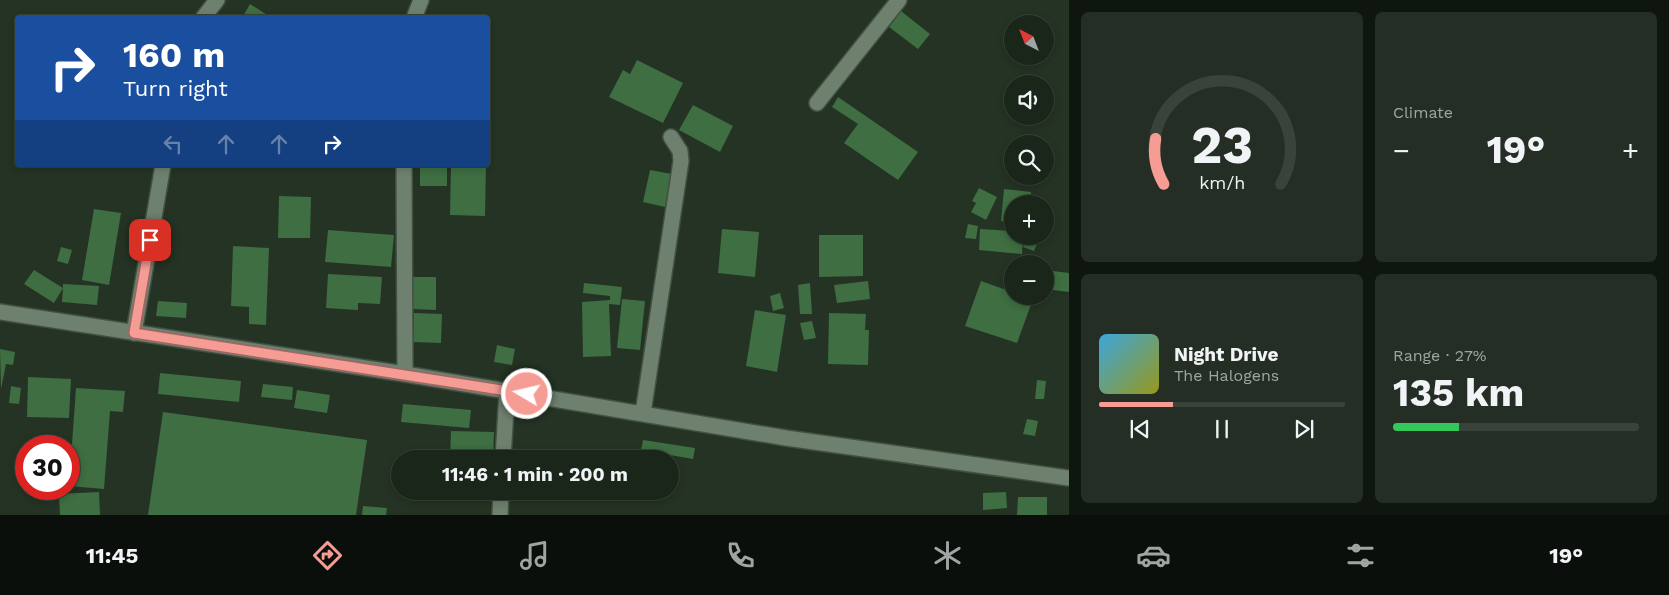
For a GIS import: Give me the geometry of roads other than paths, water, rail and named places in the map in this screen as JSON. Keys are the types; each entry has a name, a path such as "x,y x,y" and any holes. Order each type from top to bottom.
{"street":[{"path":"205,15 217,0"},
{"path":"415,15 421,0"},
{"path":"818,103 899,0"},
{"path":"644,414 681,161 680,151 671,137"},
{"path":"134,333 163,167"},
{"path":"404,167 405,374"},
{"path":"0,312 405,374 786,438 1069,478"},
{"path":"504,450 507,391"},
{"path":"500,515 501,500"}]}
